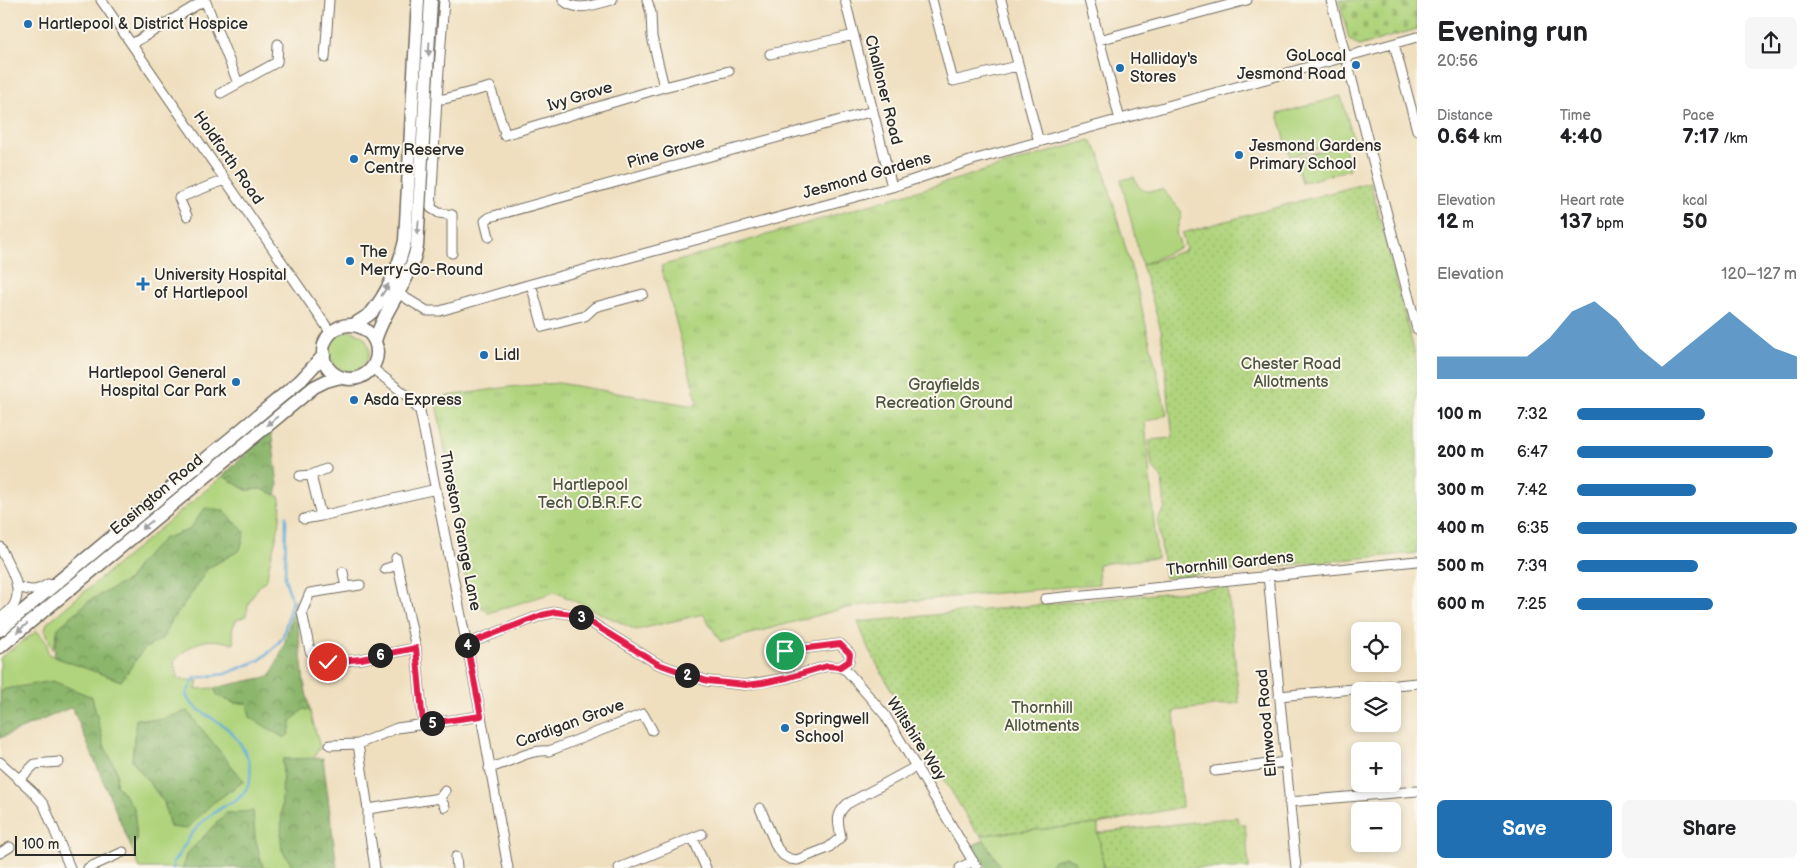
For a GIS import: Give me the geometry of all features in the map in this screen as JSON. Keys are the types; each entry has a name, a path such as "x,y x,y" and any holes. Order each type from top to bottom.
{"highway":[{"path":"331,333 337,328 353,325 371,313 399,263 405,241 418,0"},
{"path":"375,341 380,324 410,273 415,258 419,229 426,202 425,120 431,0"},
{"path":"411,119 425,120"},
{"path":"353,325 370,333 375,341 377,350 376,360 372,368"},
{"name":"Easington Road","path":"0,630 301,380 324,355 326,340 331,333"},
{"path":"324,355 326,364 332,372 340,377"},
{"name":"Easington Road","path":"0,647 314,386 326,380 340,377 354,379 361,377 372,368"}],"street":[{"name":"Holdforth Road","path":"102,0 331,333"},
{"path":"132,44 205,0 238,83"},
{"path":"325,58 329,0"},
{"path":"426,202 444,0"},
{"path":"563,0 570,6 579,7 612,0"},
{"path":"647,0 651,13 652,36 664,87"},
{"name":"Challoner Road","path":"845,0 892,187"},
{"path":"932,0 953,81 1018,66"},
{"path":"1001,0 1039,142"},
{"path":"1089,0 1120,120"},
{"path":"1099,40 1247,0"},
{"path":"1331,0 1417,328"},
{"path":"770,54 854,35"},
{"name":"Jesmond Gardens","path":"399,294 427,311 440,311 532,284 892,187 972,160 1417,37"},
{"path":"221,93 277,62 278,44"},
{"path":"1394,44 1417,130"},
{"name":"Ivy Grove","path":"436,98 444,99 489,83 504,132 664,87 729,71"},
{"name":"Pine Grove","path":"489,237 485,220 490,217 873,111"},
{"path":"187,216 179,198 224,180"},
{"path":"406,204 426,202"},
{"path":"426,202 439,212 452,215 452,253"},
{"path":"532,284 543,327 585,316 595,307 643,294"},
{"name":"Throston Grange Lane","path":"372,368 405,394 420,411 481,716 508,868"},
{"path":"300,476 310,475 326,469"},
{"path":"310,475 321,516"},
{"path":"304,519 436,489"},
{"path":"0,547 4,564 18,587 17,598 12,608 0,618"},
{"name":"Thornhill Gardens","path":"1045,599 1417,561"},
{"path":"386,569 397,562 416,648 423,724"},
{"path":"343,572 346,587"},
{"name":"Elmwood Road","path":"1268,575 1296,868"},
{"path":"18,587 30,591 39,590 49,583 66,576"},
{"path":"360,585 310,593 302,612 310,651 315,658 328,662 344,661 416,648"},
{"path":"467,644 542,615 556,612 582,617 658,664 707,681 746,685 787,678 827,666 840,667 849,661 850,654 840,644 785,651"},
{"name":"Wiltshire Way","path":"840,667 847,671 885,715 975,864"},
{"path":"1279,696 1417,683"},
{"name":"Cardigan Grove","path":"490,768 501,766 540,750 549,751 643,714 652,730"},
{"path":"330,745 358,744 397,728 481,716"},
{"path":"358,744 375,868"},
{"path":"0,762 44,805 70,868"},
{"path":"19,780 35,764 59,762"},
{"path":"1215,771 1285,762"},
{"path":"760,808 777,848 783,856 797,860 828,848 841,837 838,821 840,811 847,804 917,766"},
{"path":"1289,802 1417,791"},
{"path":"368,809 442,795 445,807"},
{"path":"619,868 702,834"},
{"path":"693,838 706,868"},
{"path":"0,853 10,846"},
{"path":"88,868 124,852"},
{"path":"456,857 457,868"},
{"path":"960,868 975,864"}],"green space":[{"path":"1339,0 1417,0 1417,29 1359,46 1349,39"},
{"path":"1341,96 1353,138 1290,156 1278,114"},
{"name":"Grayfields Recreation Ground","path":"1090,140 1099,153 1138,292 1167,415 1145,422 1157,558 1098,564 1099,584 864,605 841,609 721,642 703,614 636,630 555,592 488,613 469,595 460,548 456,505 435,398 509,387 559,383 688,405 698,404 661,266"},
{"path":"1343,145 1350,169 1302,183 1295,158"},
{"path":"1134,177 1139,187 1145,191 1163,190 1182,212 1176,233 1181,247 1142,265 1121,180"},
{"name":"Chester Road Allotments","path":"1370,182 1417,362 1417,553 1252,568 1252,566 1248,566 1248,569 1165,578 1158,519 1165,508 1162,478 1152,467 1149,440 1173,438 1161,330 1142,265 1186,250 1182,233"},
{"path":"349,331 363,337 369,351 363,365 349,371 335,365 329,351 335,337"},
{"path":"271,430 278,485 276,495 261,489 246,490 223,476"},
{"path":"223,476 246,490 261,489 279,496 281,505 279,526 267,579 253,595 248,605 246,616 236,620 232,630 234,644 216,640 201,642 187,649 174,662 178,679 199,681 195,689 214,688 218,696 234,703 247,703 289,734 291,720 304,709 310,711 320,747 313,759 283,760 282,850 294,868 263,868 255,837 253,812 186,855 183,868 140,868 131,847 137,841 134,808 116,784 117,772 104,745 92,697 5,689 0,693 0,658 37,631 47,643 48,654 121,681 143,649 163,638 171,620 181,609 208,568 240,550 206,508 189,530 163,539 139,563 129,580 90,600 58,628 53,650 45,629 47,623","holes":["136,719 159,720 244,781 214,802 170,827 164,802 132,760"]},
{"path":"205,508 223,510 245,532 240,550 208,568 181,609 171,620 163,638 143,650 121,681 54,657 58,628 90,600 129,580 139,563 163,539 189,530"},
{"name":"Thornhill Allotments","path":"1228,587 1239,703 1174,711 1182,807 1098,824 981,835 976,832 903,711 869,650 858,622"},
{"path":"295,600 304,682 310,711 304,709 292,720 289,734 284,738 250,717 247,703 234,703 218,696 214,688 271,676 284,646"},
{"path":"53,681 92,697 104,745 117,772 116,784 134,808 137,841 131,847 72,707 0,738 0,693 5,689"},
{"path":"187,711 244,781 214,802 186,829 170,827 164,802 132,760 136,719 159,720"},
{"path":"323,758 337,868 294,868 282,850 283,759"},
{"path":"253,811 255,837 263,868 183,868 186,855 226,813"},
{"path":"1237,817 1239,824 1245,824 1249,868 1104,868 1098,833"},
{"path":"1098,824 1104,868 1001,868 981,835"},
{"path":"984,840 1001,868 986,868 973,845"},
{"path":"1066,857 1075,860 1077,868 1049,868 1054,860"}],"waterway":[{"path":"173,868 173,863 197,827 214,813 237,800 249,783 250,766 238,741 227,728 194,706 186,695 195,678 225,674 260,660 283,637 292,600 285,579 286,516"}],"place":[{"name":"Hartlepool & District Hospice","path":"28,24"},
{"name":"GoLocal Jesmond Road","path":"1356,65"},
{"name":"Halliday's Stores","path":"1120,68"},
{"name":"Jesmond Gardens Primary School","path":"1239,155"},
{"name":"Army Reserve Centre","path":"354,159"},
{"name":"The Merry-Go-Round","path":"350,261"},
{"name":"University Hospital of Hartlepool","path":"143,284"},
{"name":"Lidl","path":"484,355"},
{"name":"Hartlepool General Hospital Car Park","path":"236,382"},
{"name":"Asda Express","path":"354,400"},
{"name":"Springwell School","path":"785,728"}],"route":[{"path":"328,662 361,659 416,648 423,724 481,716 467,644 542,615 556,612 582,617 658,664 707,681 728,684 746,685 762,683 827,666 840,667 849,661 850,654 840,644 785,651"}],"park label":[{"name":"Hartlepool Tech O.B.R.F.C","path":"590,494"}]}
